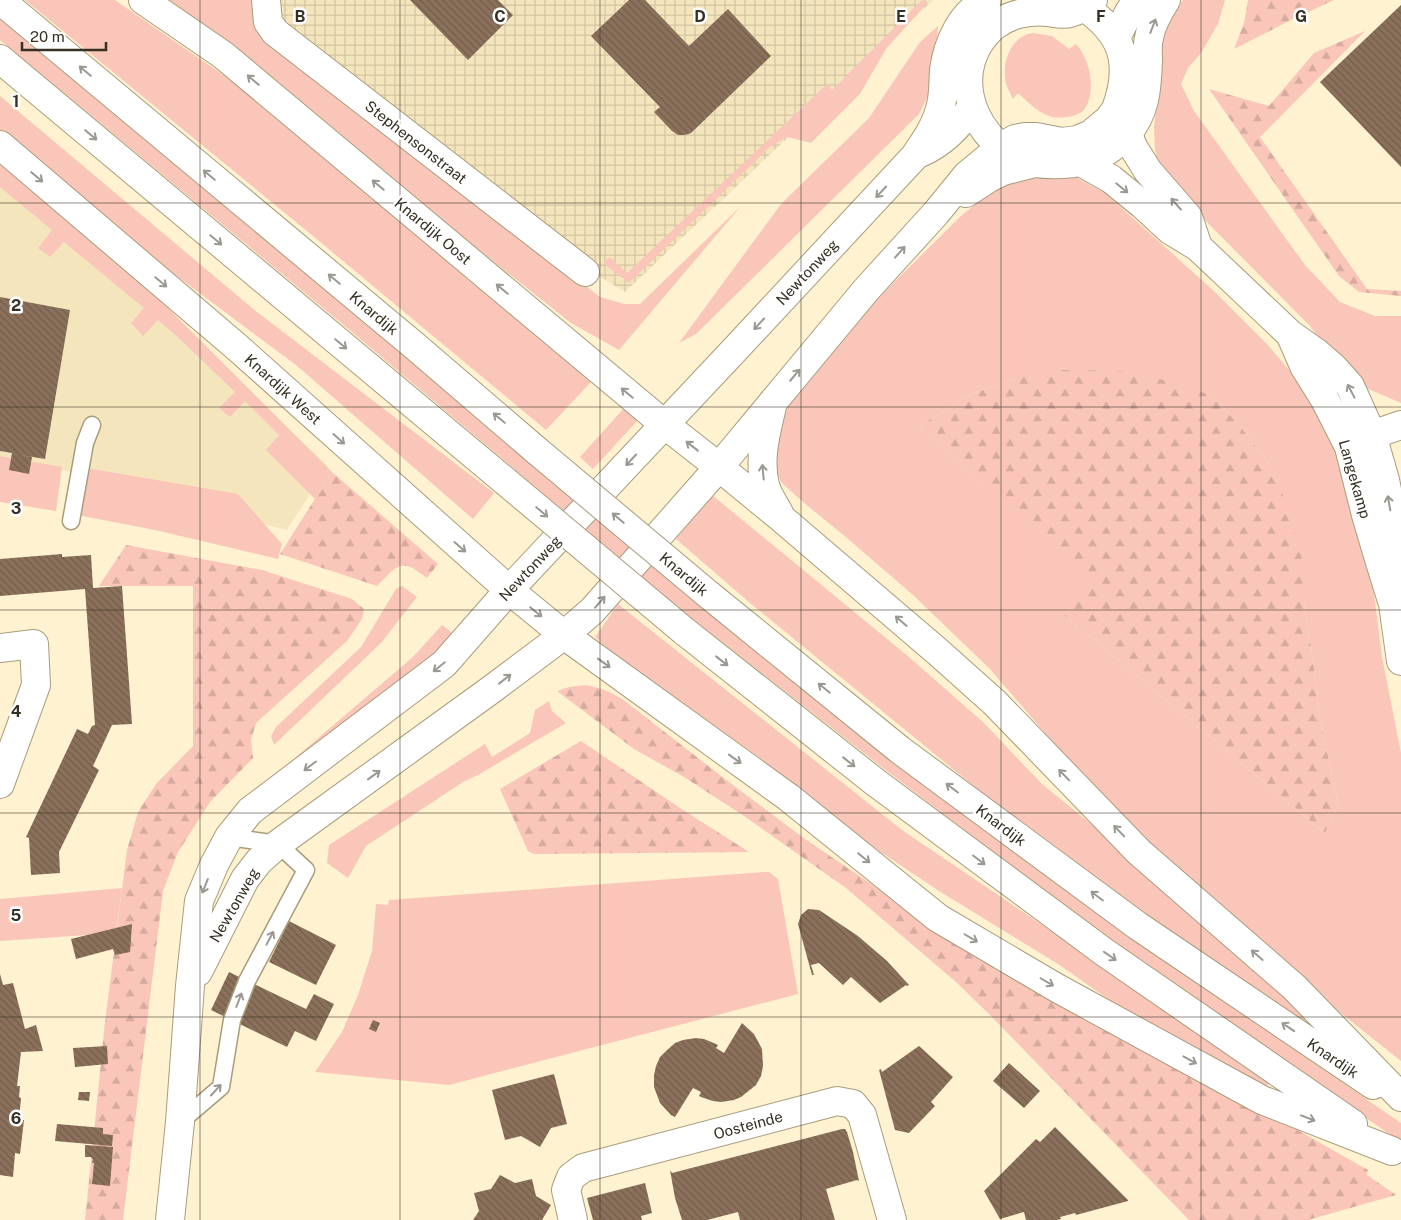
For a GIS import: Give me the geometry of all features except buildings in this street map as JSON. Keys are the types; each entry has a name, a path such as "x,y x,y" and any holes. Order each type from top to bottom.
{"main road":[{"name":"Knardijk","path":"0,0 708,595 900,750 1130,920 1401,1104"},
{"name":"Knardijk Oost","path":"143,0 222,55 664,424 780,517 938,652 995,703 1139,852 1294,987 1401,1097"},
{"name":"Stephensonstraat","path":"266,0 268,22 275,32 585,272"},
{"path":"1116,38 1137,0"},
{"path":"1001,147 1015,139 1025,137 1062,142 1078,140 1091,134 1109,119 1116,108 1122,93 1125,72 1122,52 1116,38 1084,2 1070,14 1031,11 1012,16 995,26 982,40 972,57 968,76 969,96 982,126 1001,147 1019,158 1035,163 1081,162 1096,157 1117,144 1128,134 1142,111 1146,97 1149,37 1155,20 1166,0"},
{"name":"Newtonweg","path":"170,1220 199,901 214,865 229,837 250,811 444,664 508,590 741,344 914,156 931,131 937,118 943,93 947,52 955,32 977,3"},
{"path":"977,3 982,40"},
{"path":"0,59 684,631 875,782 1104,952 1396,1154"},
{"name":"Newtonweg","path":"914,156 929,150 943,141 964,119 972,106"},
{"name":"Langekamp","path":"1116,108 1133,147 1148,171 1188,217 1198,247"},
{"name":"Knardijk West","path":"0,145 238,348 508,590 564,635 788,797 938,918 1057,988 1262,1100 1396,1154"},
{"name":"Newtonweg","path":"190,986 245,879 259,861 278,844 484,695 592,612 719,467 866,290 968,175 1001,147"},
{"name":"Langekamp","path":"1081,162 1111,179 1170,230 1198,247 1290,334 1304,366 1324,398 1360,441 1374,542 1393,604 1401,661"},
{"name":"Newtonweg","path":"936,213 989,178 1003,171 1035,163"},
{"path":"773,402 763,452 763,472 765,486 780,517"},
{"path":"1360,441 1401,425"},
{"path":"0,648 34,644 36,685 0,784"},
{"name":"Oosteinde","path":"573,1220 566,1190 571,1177 583,1168 837,1101 853,1104 862,1115 892,1220"}],"lane":[{"path":"71,521 85,443 92,425"},
{"path":"180,1122 221,1087 232,1020 247,981 306,870 278,844 229,837"}],"shaded area":[{"path":"145,0 933,0 625,292"},
{"path":"0,175 227,371 328,466 287,530 123,489 63,470 0,459"}],"green space":[{"path":"25,0 115,0 242,88 591,382 546,430"},
{"path":"170,0 257,0 342,97 600,297 624,304 640,304 741,206 619,350 571,323 474,246 248,57"},
{"path":"922,0 928,2 886,49 860,94 811,143 787,137 770,147 629,283 603,263 610,257 627,273 827,84 832,90"},
{"path":"1183,0 1225,0 1218,24 1201,53 1188,68 1181,84 1194,111 1305,265 1340,302 1375,316 1401,316 1401,403 1366,388 1332,356 1310,326 1174,189 1160,170 1155,150 1154,127 1159,83 1159,49 1164,26"},
{"path":"1248,0 1334,0 1234,49 1244,23"},
{"path":"0,19 363,319 1132,938 1401,1123 1401,1142 1124,951 883,768 685,613 352,332 0,40"},
{"path":"938,26 936,64 928,96 919,114 696,334 679,343 781,204 869,118 920,42"},
{"path":"1365,31 1260,137 1367,289 1401,291 1401,296 1359,292 1339,276 1209,89 1269,106 1314,53"},
{"path":"1033,33 1052,36 1069,49 1076,44 1081,50 1088,67 1091,85 1088,103 1080,113 1061,118 1049,116 1032,106 1019,94 1013,99 1005,79 1008,55 1015,42"},
{"path":"0,96 257,312 494,493 473,519 296,365 146,253 0,130"},
{"path":"0,165 20,179 160,300 332,472 315,499 266,450 279,435 245,401 230,417 219,408 235,392 183,342 158,320 143,336 131,323 144,308 64,242 50,257 38,248 52,230 0,187"},
{"path":"1074,176 1105,193 1215,292 1267,344 1306,390 1337,440 1372,578 1382,657 1401,753 1401,1061 1259,948 1123,824 990,669 913,595 781,482 772,457 776,427 793,399 880,296 961,216 995,188 1032,178","holes":["1015,378 1212,396 1241,427 1271,467 1304,604 1313,659 1318,707 1338,806 1325,833 1064,615 1087,581 919,427 969,395"]},
{"path":"1063,370 1126,371 1177,383 1212,396 1241,427 1271,467 1285,500 1301,552 1304,604 1313,659 1318,707 1338,806 1325,833 1064,615 1086,581 919,427 969,395 1015,378"},
{"path":"625,407 640,418 593,469 580,457"},
{"path":"0,456 62,467 56,511 0,502"},
{"path":"81,467 238,494 282,544 278,559 155,530 72,514"},
{"path":"332,472 438,564 427,578 411,567 400,566 395,568 377,586 280,554"},
{"path":"712,495 909,657 984,723 1042,784 1090,823 1222,940 1401,1086 1215,965 997,805 750,603 676,539"},
{"path":"126,545 262,570 352,599 364,609 362,619 347,641 256,723 251,740 253,758 210,802 178,852 163,891 123,1220 85,1220 105,1022 127,850 138,812 156,784 193,746 193,586 99,586"},
{"path":"402,586 417,597 381,643 274,745 271,736 276,727 361,647 396,589"},
{"path":"618,604 902,830 1271,1080 1264,1091 1121,1008 1058,964 939,891 809,804 641,679 595,637"},
{"path":"442,625 454,634 424,666 268,781 413,657"},
{"path":"586,685 606,691 625,701 805,839 936,928 1368,1170 1367,1175 1396,1195 1308,1220 1189,1220 956,982 846,888 744,816 684,777 634,749 557,691"},
{"path":"549,701 552,711 566,723 463,782 366,846 348,878 327,863 329,845 485,744 492,757 530,733 535,710"},
{"path":"581,741 749,852 534,854 528,851 500,789"},
{"path":"769,872 778,879 798,994 449,1085 315,1072 342,1032 358,995 372,951 376,904 388,905 389,900"},
{"path":"122,888 116,933 0,941 0,899"}]}
